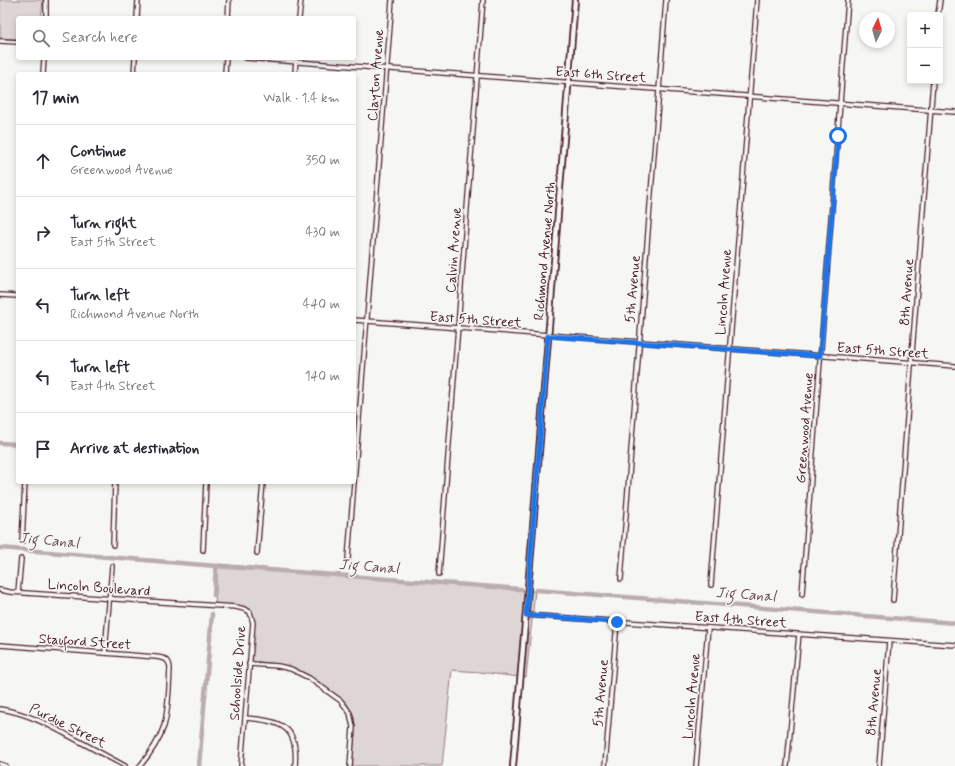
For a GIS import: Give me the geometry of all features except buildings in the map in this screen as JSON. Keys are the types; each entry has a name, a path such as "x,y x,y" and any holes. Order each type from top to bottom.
{"street":[{"path":"46,0 46,16"},
{"path":"137,16 138,0"},
{"path":"228,0 228,16"},
{"path":"299,16 301,0"},
{"name":"Clayton Avenue","path":"356,459 392,0"},
{"name":"Calvin Avenue","path":"439,574 483,0"},
{"name":"Richmond Avenue North","path":"513,766 575,0"},
{"name":"5th Avenue","path":"620,579 666,0"},
{"name":"Lincoln Avenue","path":"711,585 757,0"},
{"name":"Greenwood Avenue","path":"802,594 848,0"},
{"path":"938,12 940,0"},
{"path":"0,41 16,42"},
{"path":"43,72 44,60"},
{"path":"134,72 135,60"},
{"path":"225,72 226,60"},
{"path":"295,72 296,60"},
{"name":"East 6th Street","path":"296,60 387,69 955,112"},
{"name":"8th Avenue","path":"893,600 933,84"},
{"path":"0,295 16,296"},
{"name":"East 5th Street","path":"356,320 955,366"},
{"path":"22,541 25,484"},
{"path":"113,545 115,484"},
{"path":"203,550 206,484"},
{"path":"257,553 263,484"},
{"name":"Clayton Avenue","path":"348,559 354,484"},
{"path":"18,592 21,559"},
{"path":"105,653 112,566"},
{"name":"Lincoln Boulevard","path":"0,590 197,605"},
{"name":"Schoolside Drive","path":"197,605 236,607 250,612 253,623 241,766"},
{"name":"East 4th Street","path":"526,615 955,645"},
{"name":"5th Avenue","path":"605,766 617,622"},
{"name":"Lincoln Avenue","path":"696,766 708,628"},
{"path":"787,766 798,634"},
{"name":"8th Avenue","path":"879,766 889,641"},
{"name":"Stauford Street","path":"0,646 161,657 167,660 170,663 170,668 168,700 164,725 153,750 140,766"},
{"path":"249,664 278,666 291,669 309,678 346,706 352,720 353,732 350,766"},
{"name":"Purdue Street","path":"0,709 29,716 44,722 125,766"},
{"path":"245,718 273,721 286,729 296,746 295,766"},
{"path":"0,764 6,766"}],"shaded area":[{"path":"0,0 43,0 41,16 16,16 16,39 0,38"},
{"path":"218,564 526,591 519,677 452,670 442,766 352,766 355,734 354,718 347,703 306,674 279,664 252,661 253,614 249,608 243,606 215,604"},
{"path":"530,591 535,591 526,677 523,677"}],"waterway":[{"path":"0,443 16,444"},
{"name":"Jig Canal","path":"0,548 216,566"},
{"name":"Jig Canal","path":"214,595 216,566 521,589"},
{"name":"Jig Canal","path":"536,590 955,623"},
{"name":"Jig Canal","path":"199,766 212,614"}],"route":[{"path":"617,622 526,615 548,336 820,356 838,136"}]}
